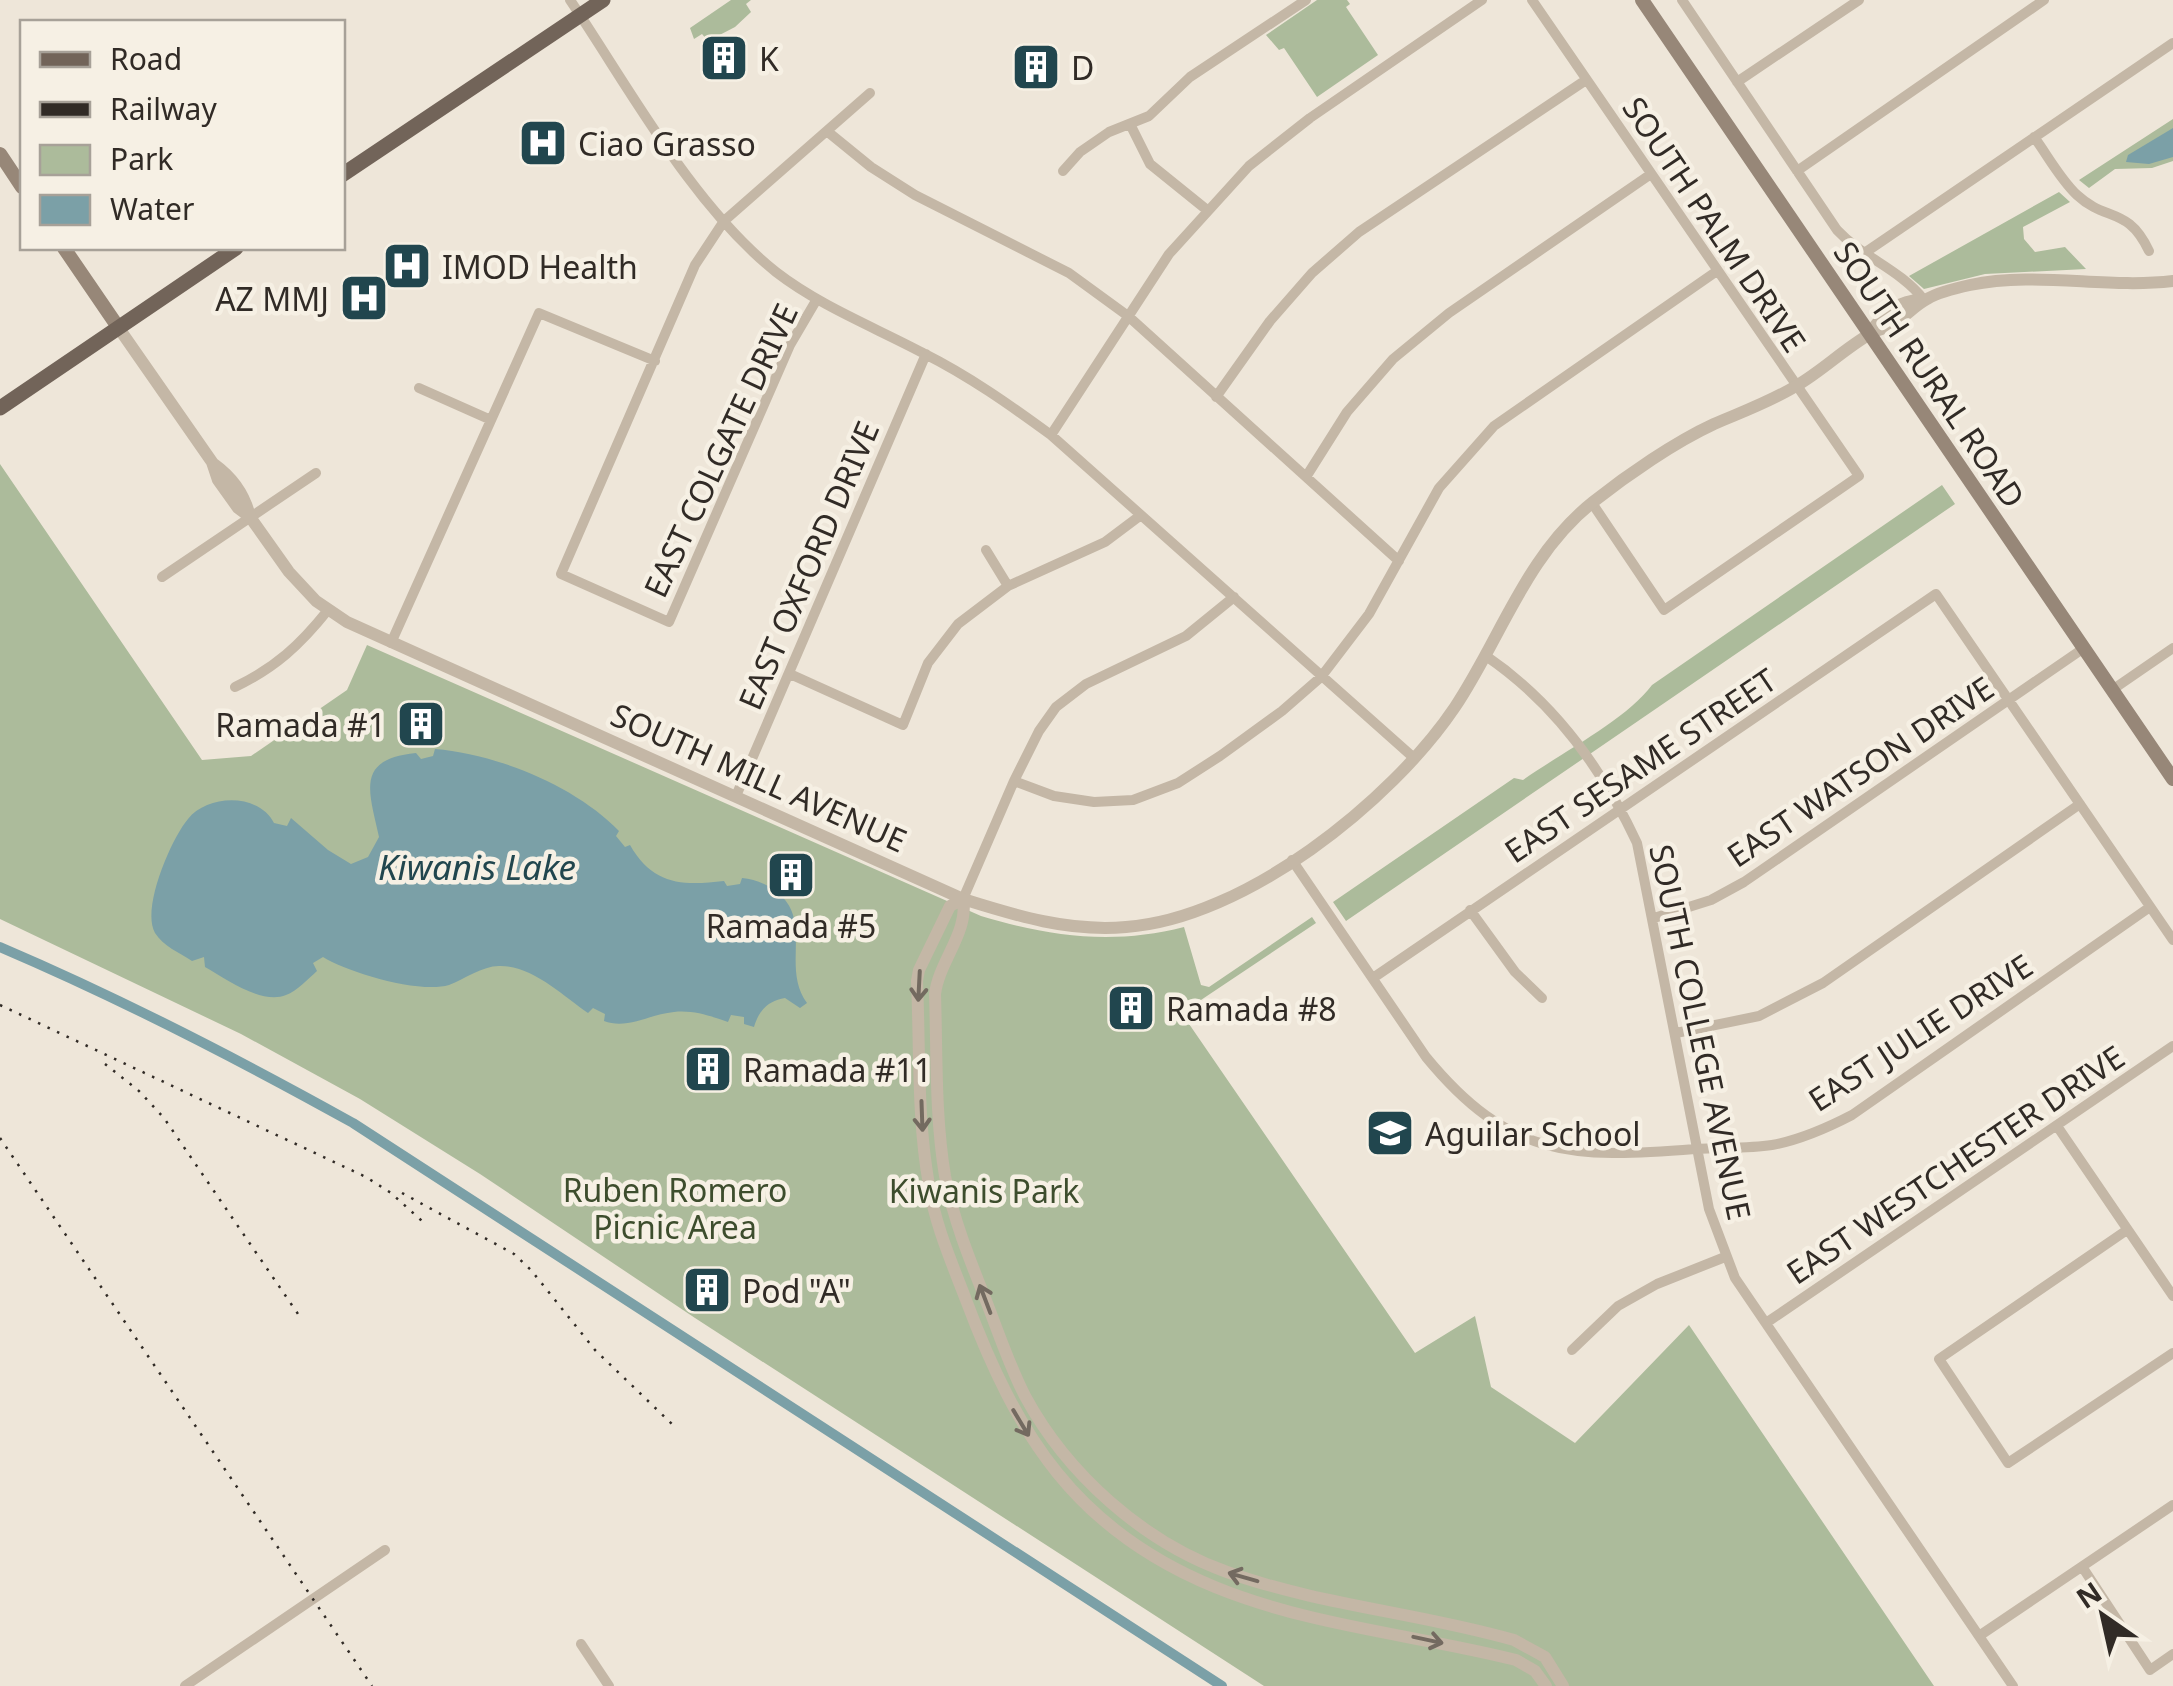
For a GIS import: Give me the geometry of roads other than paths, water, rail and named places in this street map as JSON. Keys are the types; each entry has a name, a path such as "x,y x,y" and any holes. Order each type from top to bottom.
{"main road":[{"path":"345,173 603,0"},
{"name":"SOUTH RURAL ROAD","path":"1642,0 2173,779"},
{"path":"0,154 20,184"},
{"name":"SOUTH MILL AVENUE","path":"65,250 118,328"},
{"path":"0,408 233,250"}],"street":[{"path":"570,0 693,183 724,222 767,264 818,299 989,390 1051,435 1414,758"},
{"path":"1064,171 1080,152 1109,132 1149,116 1190,77 1306,0"},
{"path":"1051,435 1170,254 1250,166 1310,118 1482,0"},
{"name":"SOUTH PALM DRIVE","path":"1532,0 1859,476 1664,610 1592,503"},
{"path":"1682,0 1837,230 1901,275 1924,300"},
{"path":"1737,82 1859,0"},
{"path":"1797,171 2044,0"},
{"path":"1866,252 2173,42"},
{"path":"1216,398 1270,321 1312,273 1359,232 1586,80"},
{"path":"390,644 539,313 655,361 695,265 724,222 870,93"},
{"path":"1130,124 1150,164 1208,210"},
{"path":"828,132 871,167 915,195 1069,272 1128,316 1399,560"},
{"path":"2034,138 2075,194 2128,220 2140,231 2149,251"},
{"path":"1306,477 1347,412 1393,359 1449,313 1651,174"},
{"path":"1014,782 1054,796 1094,802 1134,800 1178,783 1220,756 1321,677 1369,614 1440,488 1494,426 1717,271"},
{"name":"SOUTH MILL AVENUE","path":"118,328 212,462 238,508 250,518 289,572 328,610 390,644 964,899 1050,924 1125,928 1165,922 1240,893 1381,794 1454,710 1517,594 1548,548 1592,503 1711,426 1796,386 1870,334 1882,316 1908,299 1924,300 1992,282 2173,282"},
{"name":"EAST COLGATE DRIVE","path":"655,361 561,574 669,622 790,346 818,299"},
{"name":"EAST OXFORD DRIVE","path":"736,796 926,354"},
{"path":"419,388 490,420"},
{"path":"162,577 316,472"},
{"path":"790,674 903,725 928,662 958,624 1008,586 1104,542 1141,515"},
{"path":"986,550 1008,586"},
{"name":"EAST SESAME STREET","path":"1373,978 1936,594 2009,700"},
{"path":"1234,597 1186,636 1086,684 1056,707 1039,731 1014,782 964,899 966,913 940,972 935,994 945,1173 958,1227 1019,1384 1037,1416 1074,1466 1135,1522 1224,1572 1514,1640 1546,1657 1563,1686"},
{"path":"235,688 291,653 328,610"},
{"name":"EAST WATSON DRIVE","path":"1654,918 1711,900 1744,882 2084,648"},
{"path":"2112,690 2173,648"},
{"name":"SOUTH COLLEGE AVENUE","path":"1486,656 1523,681 1556,716 1621,809 1637,843 1709,1209 1724,1256 1766,1324 2013,1686"},
{"path":"2009,700 2173,940"},
{"path":"1676,1033 1760,1016 1790,1002 2080,804"},
{"name":"EAST JULIE DRIVE","path":"1292,860 1431,1063 1488,1120 1532,1141 1582,1154 1628,1155 1772,1145 1820,1131 1852,1115 2150,907"},
{"path":"964,899 950,906 918,981 921,1126 927,1176 944,1240 997,1378 1034,1445 1072,1492 1116,1530 1169,1566 1244,1597 1516,1660 1535,1670 1546,1686"},
{"path":"1470,910 1515,972 1542,998"},
{"path":"938,932 955,939"},
{"name":"EAST WESTCHESTER DRIVE","path":"1766,1324 2173,1046"},
{"path":"2057,1126 2173,1296"},
{"path":"927,1176 945,1173"},
{"path":"2127,1230 1940,1360 2008,1463 2173,1353"},
{"path":"1572,1350 1618,1306 1657,1284 1724,1256"},
{"path":"1979,1636 2173,1505"},
{"path":"185,1686 385,1550"},
{"path":"2082,1568 2150,1670 2173,1654"},
{"path":"1332,1620 1338,1600"},
{"path":"581,1644 609,1686"}],"water":[{"path":"2173,128 2173,157 2149,164 2126,162 2128,155"},
{"name":"Kiwanis Lake","path":"435,749 509,765 558,787 601,815 619,831 616,836 625,847 630,845 648,868 670,880 724,881 727,886 740,884 742,878 774,890 794,917 796,975 807,1003 800,1008 785,998 774,1001 762,1011 754,1027 744,1024 744,1017 731,1015 728,1022 681,1012 613,1023 604,1021 605,1014 593,1008 588,1013 546,983 511,967 486,968 449,985 420,987 366,975 323,957 313,963 317,971 294,991 266,997 205,967 204,957 192,961 158,938 152,908 160,874 181,829 197,811 220,801 257,806 274,823 287,826 291,818 351,864 368,857 379,837 370,792 375,770 396,756 416,753 421,759 433,756"}],"waterway":[{"path":"0,947 179,1030 353,1123 1222,1686"}],"railway":[{"path":"0,1005 366,1177 422,1221"},
{"path":"105,1064 139,1091 164,1118 298,1314"},
{"path":"0,1138 372,1686"},
{"path":"402,1193 514,1254 595,1350 672,1424"}],"place":[{"name":"K","path":"724,58"},
{"name":"D","path":"1036,67"},
{"name":"Ciao Grasso","path":"543,143"},
{"name":"IMOD Health","path":"407,266"},
{"name":"AZ MMJ","path":"364,298"},
{"name":"Ramada #1","path":"421,724"},
{"name":"Ramada #5","path":"791,875"},
{"name":"Ramada #8","path":"1131,1008"},
{"name":"Ramada #11","path":"708,1069"},
{"name":"Aguilar School","path":"1390,1133"},
{"name":"Pod \"A\"","path":"707,1290"}],"park label":[{"name":"Kiwanis Park","path":"984,1190"},
{"name":"Ruben Romero Picnic Area","path":"675,1208"}]}
